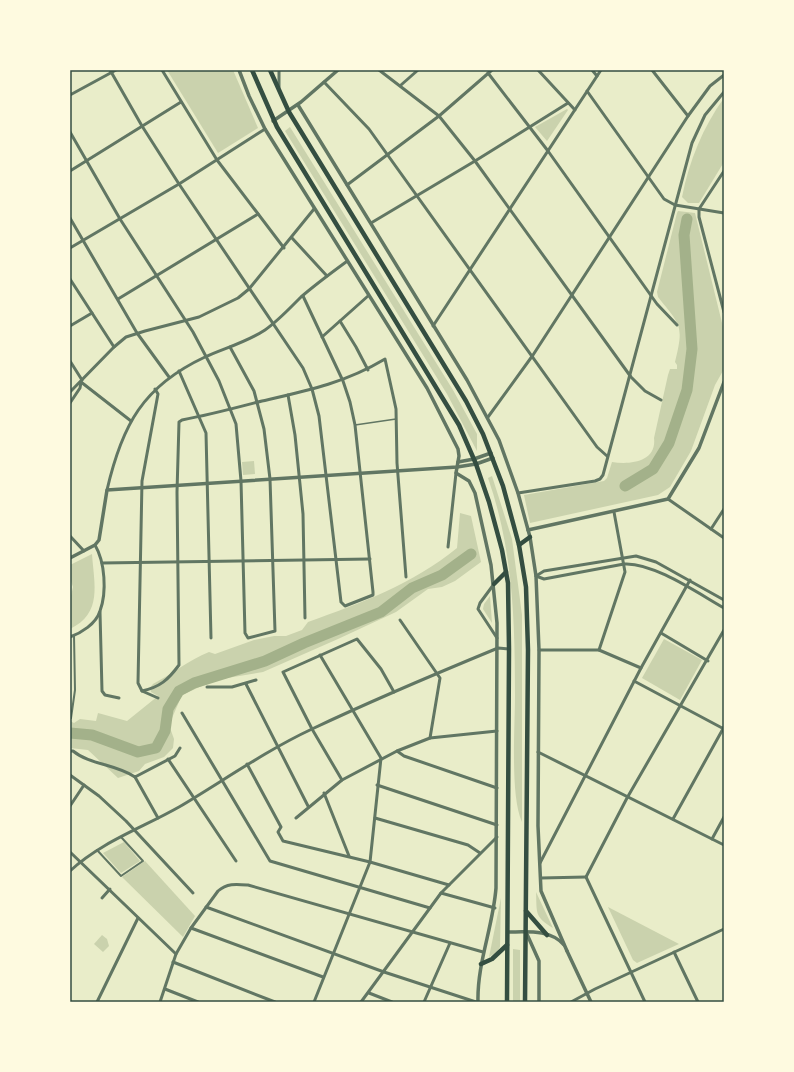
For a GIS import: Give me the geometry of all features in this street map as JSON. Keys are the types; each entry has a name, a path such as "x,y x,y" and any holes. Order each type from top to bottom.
{"main road":[{"path":"252,70 274,121 314,190 450,408 476,464 496,528 506,572 509,649 507,1002"},
{"path":"270,70 288,112 464,397 479,424 493,458 510,510 519,545 526,587 528,650 525,1002"},
{"path":"519,545 530,537"},
{"path":"494,584 506,572"},
{"path":"526,911 547,935"},
{"path":"481,964 492,959 507,944"}],"street":[{"path":"70,95 111,71 116,70"},
{"path":"162,70 217,160 284,248"},
{"path":"239,70 265,129 346,262 427,388 458,449 458,462 448,547"},
{"path":"279,70 279,93"},
{"path":"274,121 298,105 338,70"},
{"path":"379,70 440,116 475,161 631,377 645,391 661,400"},
{"path":"401,86 418,70"},
{"path":"347,186 440,116 492,70"},
{"path":"538,70 575,110"},
{"path":"592,70 597,76"},
{"path":"433,326 601,70"},
{"path":"652,70 688,116"},
{"path":"111,71 142,126 179,184 303,368 312,389 322,431 343,606 373,595 355,425 343,381 303,296"},
{"path":"488,73 548,151 651,295 677,325"},
{"path":"488,417 533,355 688,116 710,86 724,75"},
{"path":"324,82 369,129 387,156 533,355 597,447 607,456"},
{"path":"587,92 664,199 675,205 724,212"},
{"path":"518,493 600,479 631,377 675,205 696,135 705,115 724,92"},
{"path":"70,172 181,102"},
{"path":"371,223 568,103"},
{"path":"298,105 488,417 505,454 518,493 530,537 536,576 539,650 538,752 541,878 544,898 591,1002"},
{"path":"70,248 179,184 265,129"},
{"path":"70,132 120,218 207,356 236,424 241,481 242,562 246,636 248,638 275,631 270,479 264,429 257,402 243,369 230,347"},
{"path":"724,171 699,209 699,217 724,312"},
{"path":"70,392 75,385 82,381 114,347 126,338 136,333 216,310 238,298 249,289 314,210"},
{"path":"118,299 258,214"},
{"path":"70,218 118,299 136,333 169,377"},
{"path":"292,238 327,276"},
{"path":"70,558 94,544 100,537 107,490 120,446 131,421 139,408 156,388 178,371 207,356 258,334 346,262"},
{"path":"70,279 114,347"},
{"path":"322,337 368,296"},
{"path":"70,326 92,313"},
{"path":"340,321 368,370"},
{"path":"142,691 161,685 169,679 179,665 178,485 180,422 343,381 368,370 385,359 396,404 398,471 406,577"},
{"path":"70,361 82,381 131,421"},
{"path":"178,371 206,433 211,638"},
{"path":"70,403 80,388 82,381"},
{"path":"528,530 668,499 698,448 724,382"},
{"path":"156,388 158,394 142,488 138,683 142,691 158,698"},
{"path":"288,395 296,435 304,519 305,618"},
{"path":"458,462 474,459 491,453"},
{"path":"107,490 457,467 476,464 493,458"},
{"path":"206,907 384,972 477,1002 483,952 494,908 497,837 498,638 494,584 474,491 467,479 456,473"},
{"path":"668,499 724,538"},
{"path":"711,529 724,508"},
{"path":"600,650 625,572 614,512"},
{"path":"70,536 84,551"},
{"path":"94,544 102,563 103,591 100,612 102,691 105,694 119,698"},
{"path":"536,576 544,570 623,556 636,556 648,559 690,580 724,600"},
{"path":"102,563 370,559"},
{"path":"536,576 544,579 624,564 642,565 724,608"},
{"path":"540,863 634,681 690,580"},
{"path":"494,584 480,603 478,609 498,638"},
{"path":"70,637 92,624 100,612"},
{"path":"400,620 438,673 440,683 430,738"},
{"path":"586,877 627,798 724,630"},
{"path":"661,633 708,660"},
{"path":"71,718 75,690 74,636"},
{"path":"342,780 312,729 282,672 357,639 381,669 394,692"},
{"path":"70,871 97,850 134,829 158,818 247,764 312,729 498,648 509,649"},
{"path":"539,650 600,650 641,668"},
{"path":"314,1002 370,862 381,758 320,655"},
{"path":"208,687 232,687 256,680"},
{"path":"634,681 724,728 673,820"},
{"path":"246,684 308,806"},
{"path":"182,713 270,861 360,886 430,908"},
{"path":"296,818 308,806 342,780 381,758 397,751 430,738 497,731"},
{"path":"135,777 175,756 180,748"},
{"path":"70,751 73,751 80,756 127,772 135,777 158,818"},
{"path":"397,751 404,756 497,788"},
{"path":"538,752 627,798 724,845"},
{"path":"168,759 236,861"},
{"path":"247,764 280,827 278,832 279,836 289,844 349,856 449,885"},
{"path":"70,775 99,796 134,829 193,893"},
{"path":"377,785 497,825"},
{"path":"70,806 84,786"},
{"path":"324,793 349,856"},
{"path":"712,839 724,817"},
{"path":"375,818 468,845 480,853"},
{"path":"97,850 121,876 142,861 121,837"},
{"path":"361,1002 441,893 497,837"},
{"path":"70,852 176,954"},
{"path":"541,878 586,877"},
{"path":"586,877 645,1002"},
{"path":"160,1002 176,954 191,928 218,891 231,884 248,886 483,952"},
{"path":"102,898 110,889"},
{"path":"441,893 494,908"},
{"path":"97,1002 138,918"},
{"path":"191,928 323,977"},
{"path":"571,1002 631,972 724,929"},
{"path":"508,932 526,932 547,935 560,941 567,951"},
{"path":"526,932 537,954 540,969 539,1002"},
{"path":"424,1002 450,943"},
{"path":"674,952 698,1002"},
{"path":"173,962 275,1002"},
{"path":"165,989 198,1002"},
{"path":"369,993 392,1002"},
{"path":"460,1002 463,997"}],"lane":[{"path":"355,425 396,420"}],"green space":[{"path":"167,70 233,70 258,128 218,153"},
{"path":"724,98 724,162 699,203 688,203 682,197 693,158 703,133 716,109"},
{"path":"567,109 568,110 547,141 535,127"},
{"path":"290,127 453,390 477,434 477,451 447,394 285,131"},
{"path":"678,211 695,213 724,331 724,369 715,385 691,451 670,487 658,495 530,523 524,495 604,481 607,478 612,462 627,463 641,460 647,457 654,446 654,438 668,375 670,369 677,369 675,362 680,333 676,321 658,297 657,292"},
{"path":"254,461 255,474 243,475 242,462"},
{"path":"492,476 512,539 522,615 522,822 518,810 515,779 515,668 511,586 503,531 488,478"},
{"path":"460,513 471,516 481,562 455,581 442,587 428,589 396,612 338,639 263,672 215,680 182,695 169,725 174,739 173,748 164,757 145,764 139,771 118,778 88,750 70,748 70,721 74,723 80,719 96,721 98,713 127,721 158,696 151,692 150,688 153,684 202,655 209,652 215,654 254,640 274,636 286,636 302,630 308,622 367,600 423,572 457,548"},
{"path":"92,554 95,587 92,606 88,615 81,622 70,629 70,600 73,587 70,578 70,565"},
{"path":"490,596 492,623 483,609 484,604"},
{"path":"664,639 702,660 680,700 642,678"},
{"path":"124,842 140,861 121,873 103,853"},
{"path":"145,861 195,916 183,937 122,877"},
{"path":"536,892 553,928 542,921 538,913 536,905"},
{"path":"501,898 500,947 497,952 489,957"},
{"path":"608,907 679,944 637,963 633,960"},
{"path":"102,935 107,939 109,946 103,952 94,944"},
{"path":"513,949 520,950 520,1002 513,1002"}],"waterway":[{"path":"625,486 653,469 669,443 687,390 692,349 684,235 687,219"},
{"path":"70,733 92,735 138,752 156,748 165,731 168,709 179,691 194,683 265,661 304,643 381,612 412,588 442,575 471,554"}]}
